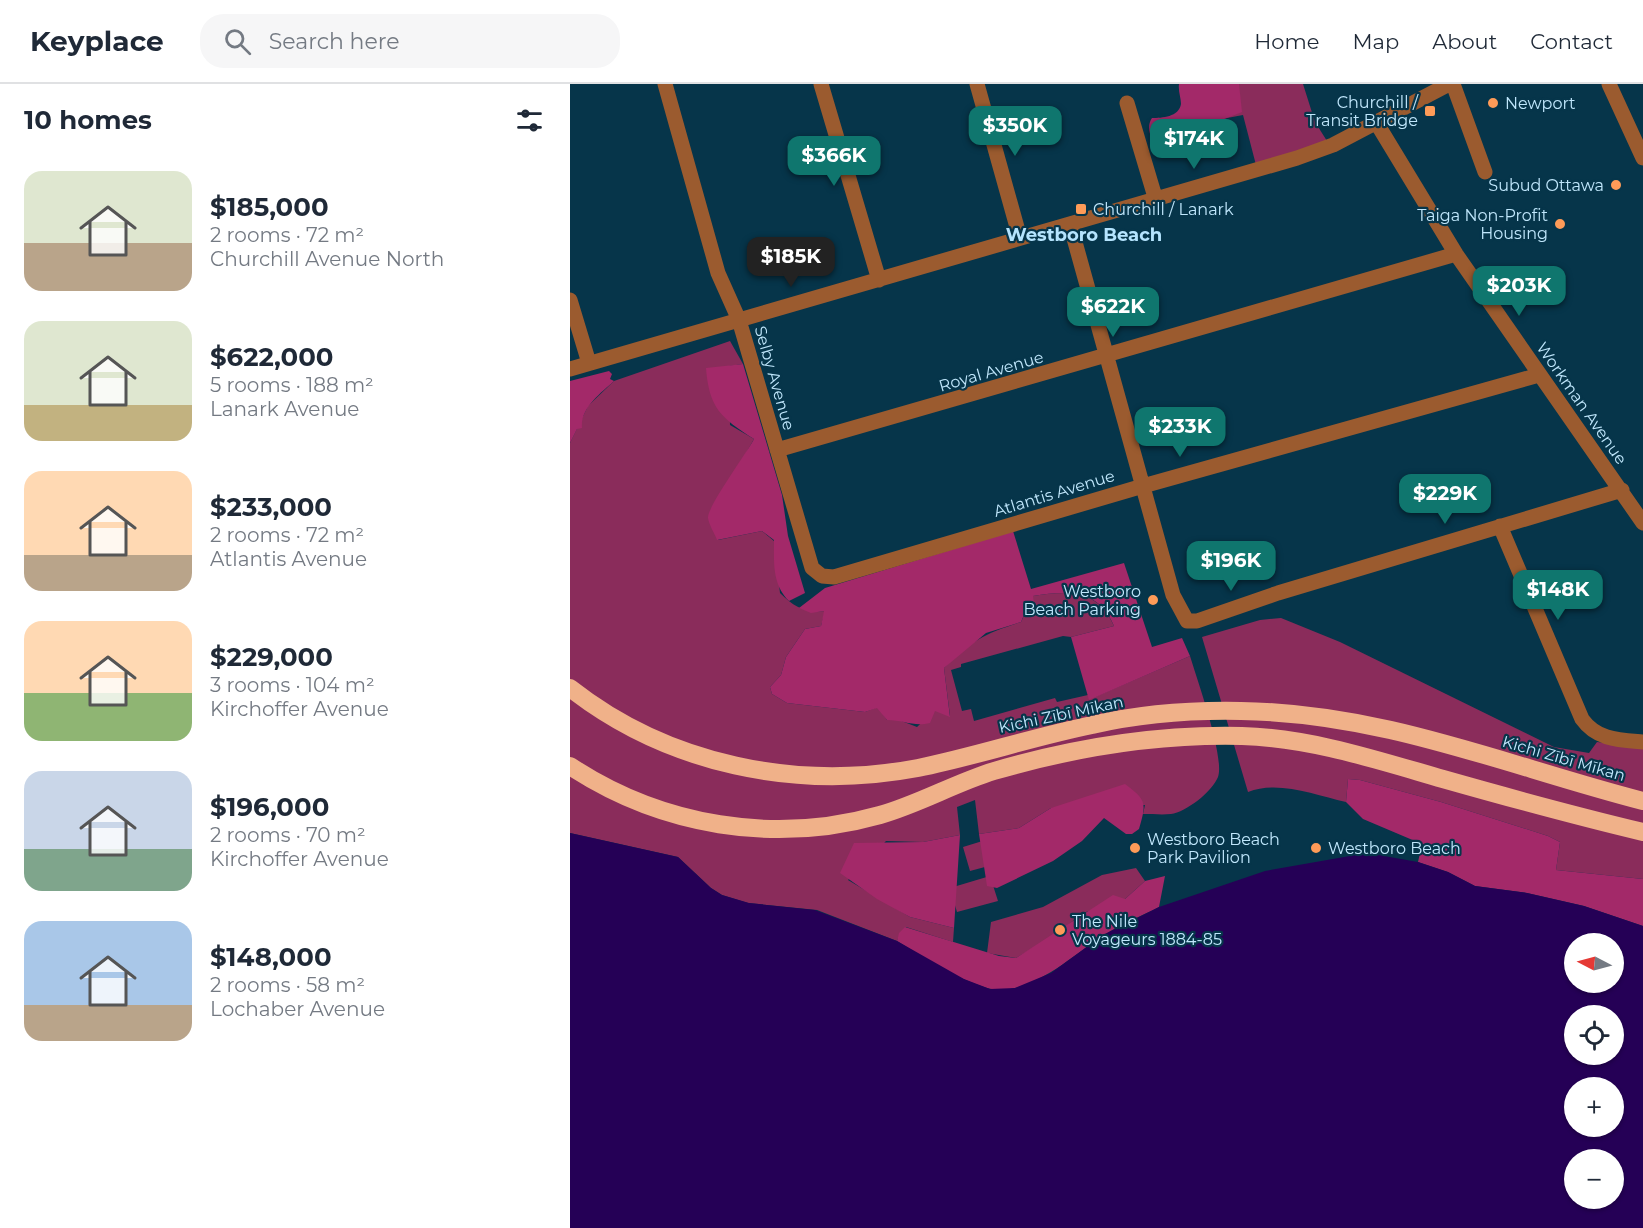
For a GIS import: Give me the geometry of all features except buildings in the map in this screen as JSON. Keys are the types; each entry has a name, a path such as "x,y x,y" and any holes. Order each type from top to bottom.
{"highway":[{"name":"Kichi Zībī Mīkan","path":"570,688 606,713 670,746 738,767 817,776 861,775 918,768 1095,724 1224,711 1309,715 1381,726 1643,801"},
{"path":"570,766 601,785 663,812 721,825 784,829 867,819 980,776 1060,756 1139,741 1230,736 1296,741 1335,749 1643,832"}],"street":[{"name":"Selby Avenue","path":"665,84 718,273 739,320 813,568 822,576"},
{"path":"821,84 879,280"},
{"path":"977,84 1020,238"},
{"path":"570,369 1070,224 1155,197 1310,154 1451,84 1485,172"},
{"path":"1609,84 1643,158"},
{"path":"1127,103 1155,197"},
{"name":"Workman Avenue","path":"1376,122 1456,255 1643,523"},
{"path":"1070,224 1105,357 1173,595 1187,621 1197,621 1278,593 1622,490"},
{"name":"Royal Avenue","path":"777,450 1456,255"},
{"path":"570,300 589,363"},
{"name":"Atlantis Avenue","path":"822,576 834,577 1143,486 1539,375"},
{"path":"1500,526 1582,718 1594,733 1613,739 1643,742"}],"shaded area":[{"path":"1179,84 1239,84 1242,112 1204,127 1194,138 1158,149 1150,134 1150,122 1152,118 1165,117 1177,112 1181,104"},
{"path":"1195,84 1303,84 1315,122 1327,141 1256,165 1243,115 1206,122"},
{"path":"730,341 743,364 729,366 730,425 754,439 737,469 718,540 762,531 774,541 780,593 800,608 825,611 821,626 805,629 786,657 781,675 770,687 772,694 787,703 865,712 878,707 887,720 899,720 917,727 935,710 950,716 944,668 962,651 988,634 1021,622 1033,596 1058,593 1080,595 1090,598 1099,605 1114,626 1071,637 1063,636 961,664 961,667 951,670 962,711 971,709 974,721 1055,698 1057,702 1088,695 1090,699 1190,656 1218,753 1218,777 1210,789 1191,805 1171,814 1143,814 1145,805 1051,808 1019,828 979,834 975,800 957,807 960,835 923,842 886,841 848,880 910,917 954,928 953,942 906,927 900,933 897,941 817,910 748,903 722,895 711,888 678,857 570,833 570,443 588,406 614,381"},
{"path":"743,364 782,495 788,536 805,593 789,601 779,588 777,580 774,565 774,540 762,531 717,540 708,518 720,492 754,439 733,425 719,411 710,393 706,368"},
{"path":"609,371 612,374 610,379 614,381 588,408 584,414 582,428 577,429 570,443 570,381"},
{"path":"1013,531 1031,589 1124,563 1152,647 1182,638 1190,656 1089,700 1071,637 1114,626 1100,605 1091,598 1070,593 1046,594 1033,596 1034,604 1028,605 1021,622 986,633 944,668 950,717 935,711 930,723 914,724 887,720 877,708 865,712 787,703 772,694 770,687 781,675 786,657 805,629 821,626 824,611 811,613 799,608 825,588"},
{"path":"1281,618 1340,642 1554,747 1589,753 1597,742 1643,747 1643,879 1556,870 1560,842 1548,836 1441,802 1360,780 1348,779 1346,802 1284,788 1248,792 1202,637 1260,620"},
{"path":"1348,779 1360,780 1441,802 1548,836 1560,842 1556,870 1643,879 1643,926 1584,906 1527,893 1475,886 1448,872 1418,862 1422,844 1363,819 1346,802"},
{"path":"1125,784 1143,802 1139,829 1132,834 1126,834 1104,818 1082,841 1053,861 997,888 987,886 979,834 1019,828 1051,808"},
{"path":"570,833 678,857 711,888 722,895 749,903 815,910 897,941 964,979 990,989 1015,988 1051,973 1103,935 1159,907 1265,871 1367,853 1418,862 1448,872 1475,886 1527,893 1584,906 1643,926 1643,1228 570,1228"},
{"path":"960,835 954,928 910,917 877,899 840,873 854,843 923,842"},
{"path":"1002,835 1011,860 970,871 963,847"},
{"path":"1136,868 1145,881 1125,899 1083,913 1055,935 1016,958 987,953 991,922 1043,907 1102,875"},
{"path":"990,876 998,901 957,912 950,888"},
{"path":"1165,876 1159,907 1102,936 1048,974 1018,987 1002,990 975,984 897,941 899,933 905,927 999,956 1016,958 1113,895 1125,899 1145,881"}],"place":[{"name":"Newport","path":"1493,103"},
{"name":"Churchill / Transit Bridge","path":"1430,111"},
{"name":"Subud Ottawa","path":"1616,185"},
{"name":"Churchill / Lanark","path":"1081,209"},
{"name":"Taiga Non-Profit Housing","path":"1560,224"},
{"name":"Westboro Beach Parking","path":"1153,600"},
{"name":"Westboro Beach Park Pavilion","path":"1135,848"},
{"name":"Westboro Beach","path":"1316,848"},
{"name":"The Nile Voyageurs 1884-85","path":"1060,930"}],"district":[{"name":"Westboro Beach","path":"1084,235"}]}
